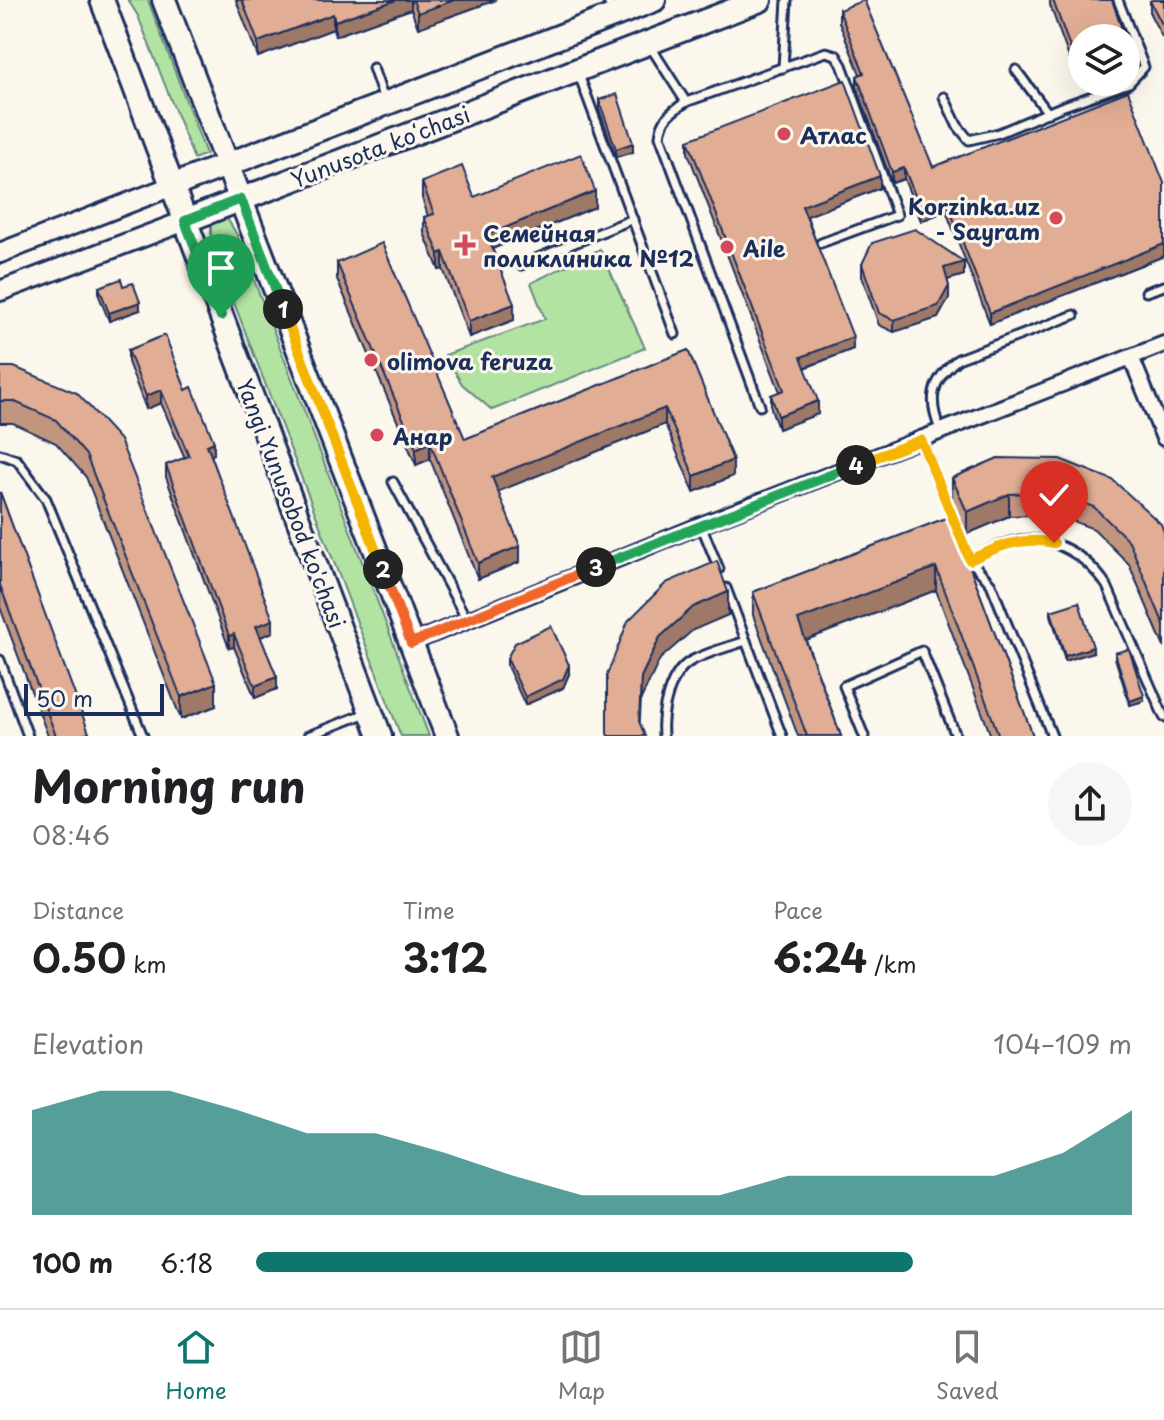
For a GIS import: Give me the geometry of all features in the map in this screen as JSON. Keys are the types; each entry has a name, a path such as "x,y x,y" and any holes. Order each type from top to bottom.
{"main road":[{"name":"Yangi Yunusobod ko'chasi","path":"102,0 380,736"},
{"path":"164,0 447,736"},
{"name":"Yunusota koʻchasi","path":"172,186 386,105 611,7 654,0"},
{"name":"Yunusota koʻchasi","path":"185,221 760,0"}],"street":[{"name":"Yunusota koʻchasi","path":"0,253 172,186"},
{"name":"Yunusota koʻchasi","path":"0,291 185,221"},
{"path":"411,643 701,525 1164,344"},
{"path":"1131,357 1164,438"}],"lane":[{"path":"783,68 787,0"},
{"path":"944,97 957,125 969,140 999,133 1129,83 1144,67 1118,0"},
{"path":"648,43 686,102"},
{"path":"760,406 660,136 661,124 666,116 686,102 826,52 836,55 897,215 821,243"},
{"path":"373,68 386,105"},
{"path":"578,70 675,334"},
{"path":"1016,70 1048,113"},
{"path":"521,265 633,219"},
{"path":"1146,292 1164,286"},
{"path":"941,432 932,403 936,384 949,366 958,359 1074,315"},
{"path":"921,440 970,560 991,584 1052,736"},
{"path":"0,454 17,460 46,499 143,736"},
{"path":"393,482 467,620"},
{"path":"701,525 782,736"},
{"path":"970,560 1005,543 1025,539 1054,543 1084,560 1097,571 1107,586 1164,717"},
{"path":"663,736 665,705 674,680 688,662 746,641"},
{"path":"864,736 844,686 922,651 956,736"},
{"path":"0,660 28,736"},
{"path":"308,736 371,712"}],"green space":[{"path":"128,0 148,0 206,154 194,159 138,16"},
{"path":"219,214 228,220 236,233 429,736 401,736 211,243 211,217"},
{"path":"600,249 645,348 492,410 462,384 445,355 545,319 531,283"}],"building":[{"path":"242,0 396,0 335,21 333,14 258,42"},
{"path":"413,0 454,0 418,13"},
{"name":"Korzinka.uz - Sayram","path":"864,0 933,167 1115,96 1130,96 1164,183 1164,244 990,313 946,199 921,210 904,168 892,172 857,76 864,73 839,10"},
{"path":"1053,0 1112,0 1120,24 1068,24 1068,42"},
{"path":"1164,0 1164,24 1150,1"},
{"path":"845,80 880,176 802,206 853,337 801,357 818,401 778,416 771,395 784,390 688,140"},
{"path":"617,94 633,143 616,149 599,100"},
{"name":"Семейная поликлиника №12","path":"581,154 595,191 487,235 514,304 469,321 443,252 439,254 424,217 434,214 422,182 462,166 474,197"},
{"path":"915,229 964,262 944,268 949,286 938,306 894,320 879,313 862,264 872,243"},
{"path":"382,243 465,439 688,350 733,460 694,476 665,408 492,477 520,546 478,563 430,442 416,449 337,263"},
{"path":"121,279 123,286 133,283 140,302 109,313 99,287"},
{"path":"165,335 186,390 192,387 214,442 207,445 273,620 256,626 277,677 255,686 234,634 229,636 166,465 189,456 161,390 146,396 128,350"},
{"path":"0,367 14,367 77,393 120,440 216,683 181,697 86,455 56,420 13,401 0,401"},
{"path":"998,458 1060,459 1113,480 1161,524 1164,532 1164,625 1129,541 1094,507 1054,492 1009,494 967,512 952,478"},
{"path":"0,492 89,733 81,736 56,736 0,585"},
{"path":"951,516 1033,736 999,736 936,567 798,620 841,736 807,736 753,592"},
{"path":"717,561 728,592 693,607 660,637 641,677 639,721 645,736 608,736 607,675 628,621 666,583"},
{"path":"1079,602 1093,647 1065,656 1051,611"},
{"path":"551,626 569,665 563,679 525,697 507,658 515,643"},
{"path":"1129,649 1144,696 1130,701 1115,653"}],"place":[{"name":"Атлас","path":"784,134"},
{"name":"Korzinka.uz - Sayram","path":"1056,218"},
{"name":"Семейная поликлиника №12","path":"465,245"},
{"name":"Aile","path":"727,247"},
{"name":"olimova feruza","path":"371,360"},
{"name":"Анар","path":"377,435"}],"route":[{"path":"221,316 185,221 241,199 411,643 608,562 921,440 970,560 1005,543 1025,539 1054,543"}]}
